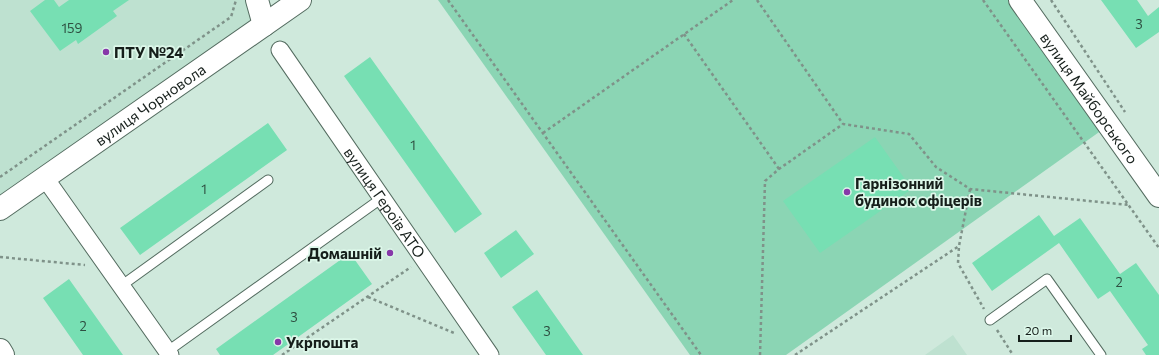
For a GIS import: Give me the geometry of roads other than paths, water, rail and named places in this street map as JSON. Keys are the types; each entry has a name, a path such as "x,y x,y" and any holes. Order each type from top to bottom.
{"street":[{"path":"257,0 264,25"},
{"name":"вулиця Чорновола","path":"0,209 300,0"},
{"name":"вулиця Майборського","path":"1020,0 1159,196"},
{"name":"вулиця Героїв АТО","path":"280,50 486,350"},
{"path":"45,178 169,353"},
{"path":"0,350 3,355"}],"lane":[{"path":"121,286 268,180"},
{"path":"169,353 382,198"},
{"path":"990,320 1047,279 1101,355"}],"place":[{"name":"ПТУ №24","path":"106,52"},
{"name":"Гарнізонний будинок офіцерів","path":"847,192"},
{"name":"Домашній","path":"390,253"},
{"name":"Укрпошта","path":"278,342"}]}
